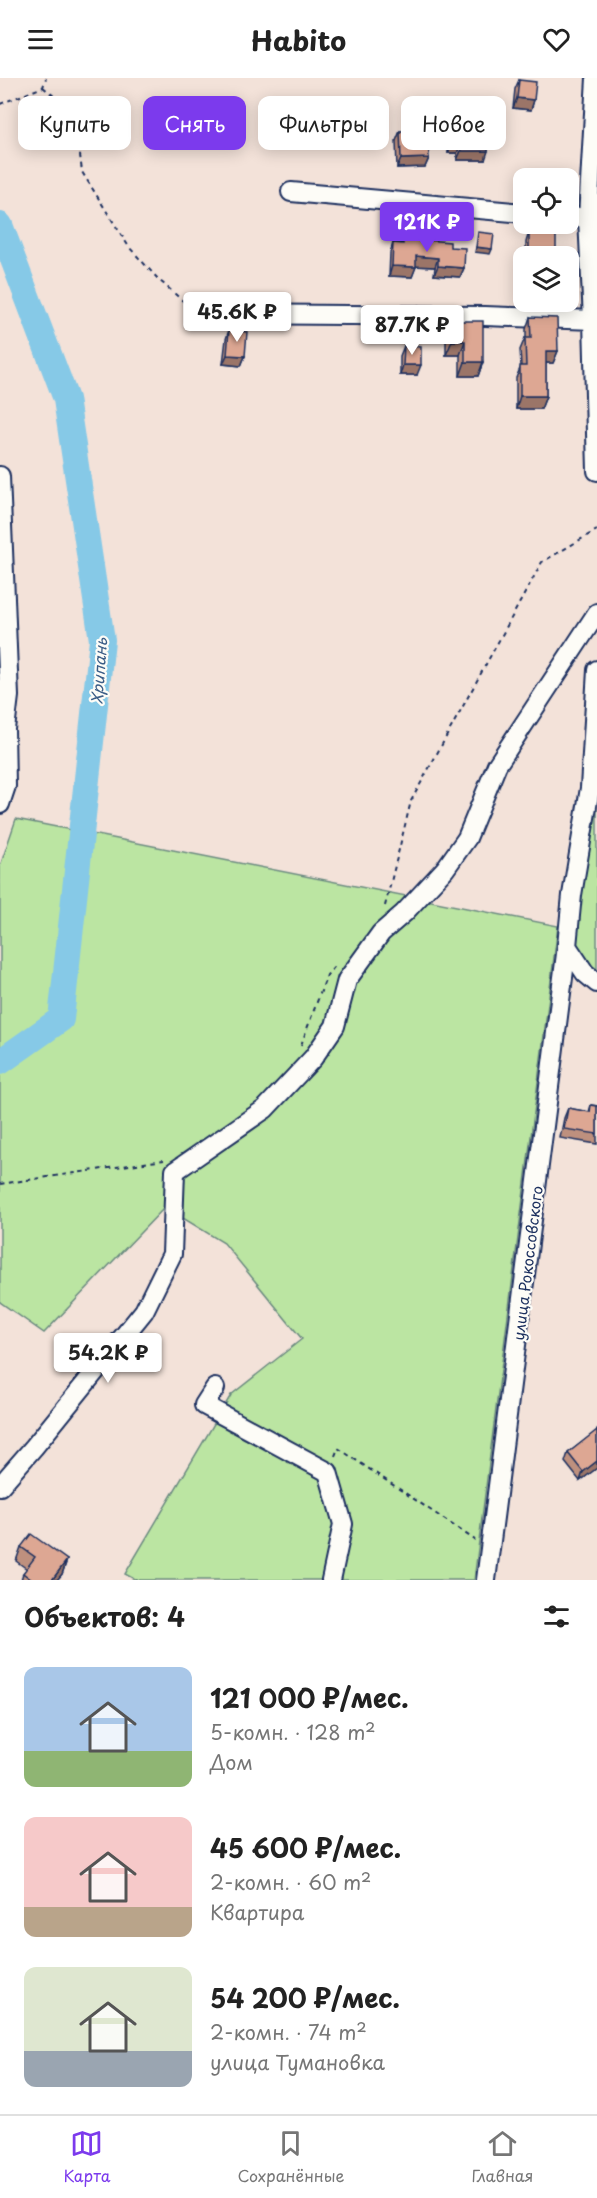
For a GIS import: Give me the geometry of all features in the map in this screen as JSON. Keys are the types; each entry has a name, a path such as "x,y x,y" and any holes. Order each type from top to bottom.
{"street":[{"path":"596,78 588,218 594,328 597,471"},
{"path":"291,192 513,212"},
{"path":"579,217 588,218"},
{"path":"203,314 485,316 594,328"},
{"path":"0,476 9,696 5,729 6,786 0,804"},
{"path":"0,1486 144,1311 172,1254 175,1171 266,1109 313,1058 335,1026 347,980 381,933 404,913 445,869 467,838 497,765 597,613"},
{"name":"улица Рокоссовского","path":"486,1580 572,895 590,788 597,670"},
{"path":"567,946 585,973 597,982"},
{"path":"215,1388 204,1405 328,1472 343,1524 331,1580"}],"path":[{"path":"0,104 43,87 46,78"},
{"path":"43,87 67,107 78,138 82,172 129,247 166,287 182,301 203,314"},
{"path":"384,911 411,801 542,562 597,530"},
{"path":"301,1047 327,975 341,959"},
{"path":"0,1184 163,1160"},
{"path":"328,1472 338,1448 490,1550"}],"green space":[{"path":"597,772 597,975 573,939"},
{"path":"16,819 558,926 474,1580 136,1580 125,1574 231,1395 302,1339 224,1243 165,1207 44,1333 0,1302 0,866"}],"building":[{"path":"519,80 536,82 534,100 517,98"},
{"path":"400,131 401,150 429,150 429,158 401,159"},
{"path":"461,150 488,150 488,151"},
{"path":"478,232 494,234 492,249 476,247"},
{"path":"529,234 556,234 556,246 529,246"},
{"path":"403,238 450,242 450,247 465,248 464,268 438,266 438,258 416,256 416,267 392,266 393,243 403,244"},
{"path":"530,317 557,318 558,351 546,351 546,396 520,396 520,366 526,366 525,338 531,338"},
{"path":"452,321 483,321 483,362 465,362 465,341 452,341"},
{"path":"229,330 247,332 245,356 227,355"},
{"path":"404,346 421,347 421,365 403,365"},
{"path":"591,1105 597,1106 597,1134 564,1129 568,1108 590,1112"},
{"path":"597,1430 597,1461 583,1472 568,1453"},
{"path":"31,1534 67,1560 52,1580 32,1580 23,1573 35,1557 21,1547"}],"waterway":[{"name":"Хрипань","path":"0,225 66,399 102,640 61,1019 0,1062"}]}
